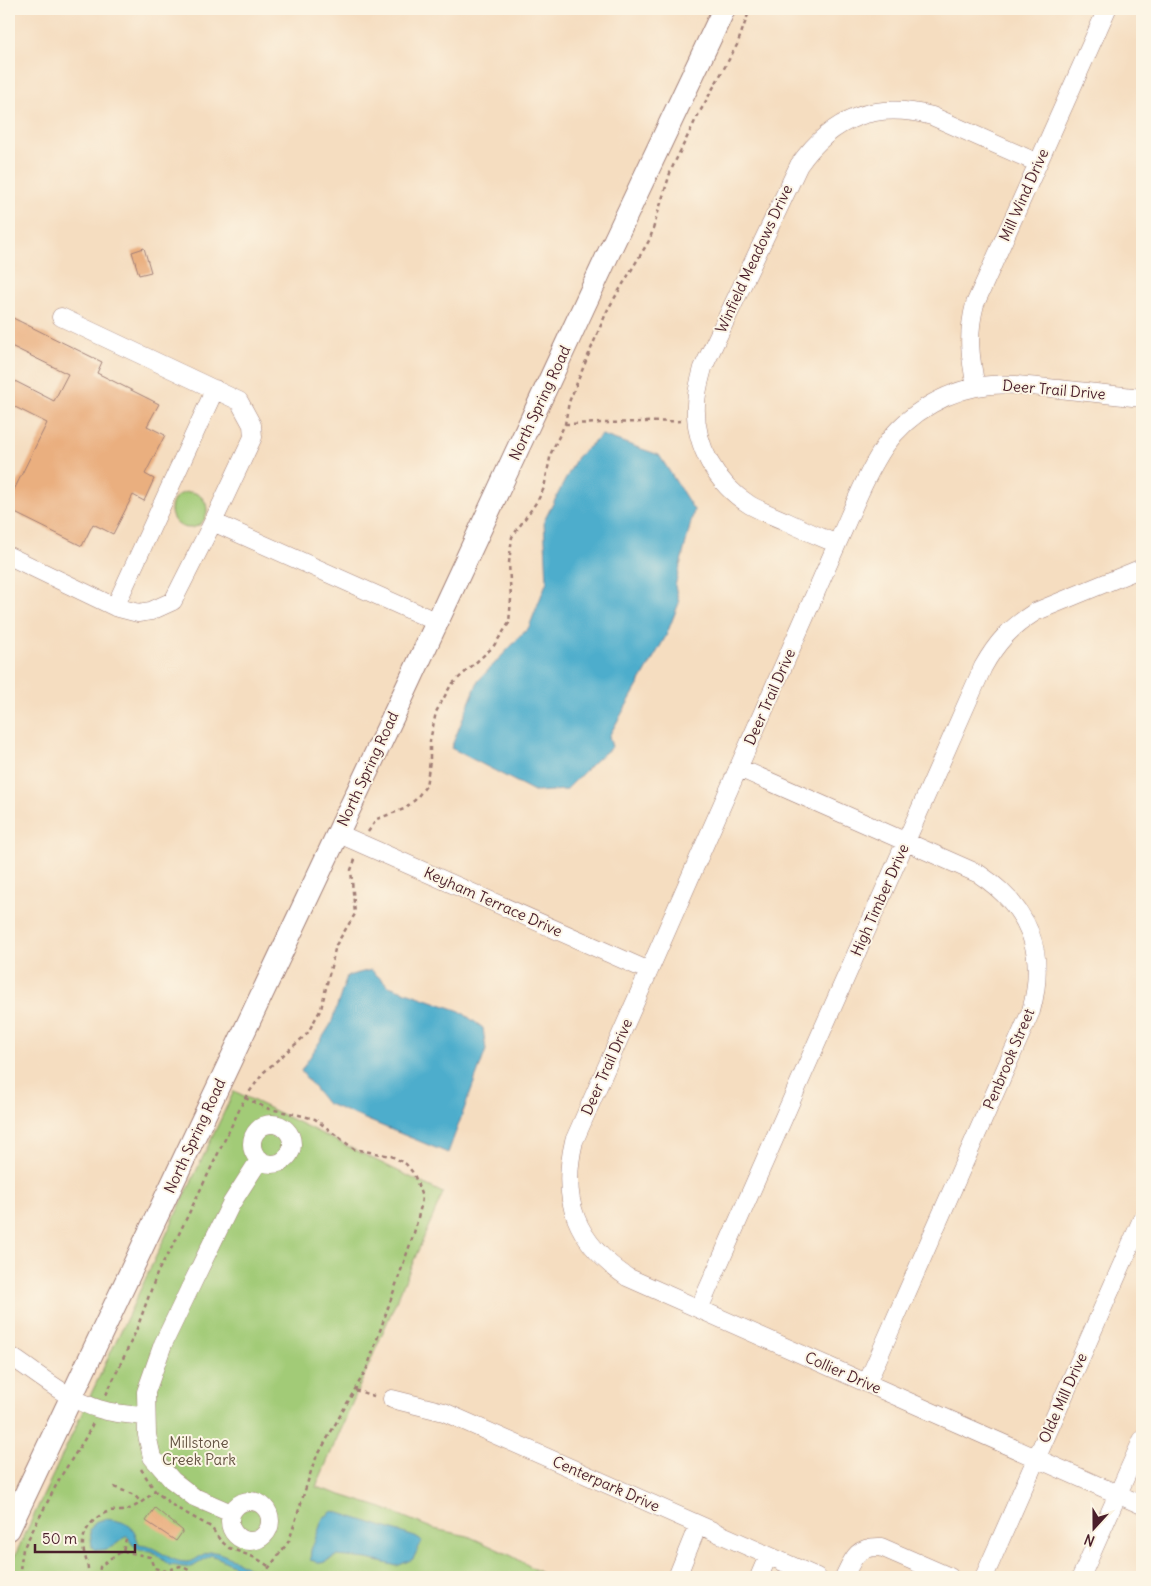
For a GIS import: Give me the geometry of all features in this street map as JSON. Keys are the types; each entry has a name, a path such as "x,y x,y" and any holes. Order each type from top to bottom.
{"main road":[{"name":"North Spring Road","path":"9,1529 168,1196 724,9"}],"street":[{"name":"Mill Wind Drive","path":"976,387 970,358 969,340 975,304 1107,9"},
{"name":"Winfield Meadows Drive","path":"837,544 751,505 735,494 710,464 702,446 696,417 698,386 703,368 799,164 824,135 841,124 859,116 878,111 897,110 932,116 1038,163"},
{"path":"9,556 115,607 138,613 151,611 173,601 213,522 252,437 252,425 238,401 60,317"},
{"name":"Deer Trail Drive","path":"572,1208 568,1183 569,1162 574,1141 837,544 874,463 887,443 903,426 925,409 956,393 976,387 1014,384 1142,398"},
{"path":"115,607 215,389"},
{"path":"213,522 437,622"},
{"name":"High Timber Drive","path":"699,1309 992,650 1003,636 1019,622 1035,612 1142,568"},
{"name":"Penbrook Street","path":"739,768 979,874 1010,899 1022,916 1036,953 1037,973 1031,1011 867,1383"},
{"name":"Keyham Terrace Drive","path":"337,833 649,971"},
{"path":"231,1513 194,1497 172,1480 152,1457 147,1435 146,1392 163,1344 231,1204 260,1159"},
{"name":"Collier Drive","path":"572,1208 585,1237 596,1252 609,1265 627,1277 1142,1505"},
{"name":"Olde Mill Drive","path":"984,1577 1141,1225"},
{"path":"9,1355 71,1398 100,1409 146,1416"},
{"name":"Centerpark Drive","path":"392,1399 444,1412 817,1577"},
{"path":"1081,1577 1142,1440"},
{"path":"677,1577 698,1525"},
{"path":"844,1577 855,1555 863,1549 872,1547 881,1547 950,1577"},
{"path":"760,1577 768,1556"}],"path":[{"path":"19,1577 23,1549 61,1476 86,1437 100,1409 136,1331 158,1272 175,1242 245,1098 264,1072 308,1034 321,1009 336,945 355,914 351,870 361,843 377,819 404,809 415,800 426,786 430,762 430,741 436,712 450,685 493,647 509,623 512,537 538,500 544,488 550,453 564,424 569,402 608,309 650,239 671,170 696,119 737,45 750,9"},
{"path":"564,424 682,421 696,417"},
{"path":"245,1098 268,1109 299,1114 315,1119 354,1148 391,1156 406,1164 414,1174 422,1197 410,1242 367,1368 314,1462 289,1541 262,1577"},
{"path":"355,1390 370,1396 392,1399"},
{"path":"114,1487 134,1495 141,1502"},
{"path":"88,1577 87,1560 83,1544 86,1531 96,1518 110,1511 126,1510 141,1502 155,1490"},
{"path":"123,1551 126,1539"},
{"path":"101,1577 99,1575 100,1567 123,1551 150,1557 154,1568 166,1571 180,1566 190,1571 194,1577"}],"green space":[{"path":"189,492 201,498 207,510 201,522 189,528 177,522 171,510 177,498"},
{"name":"Millstone Creek Park","path":"234,1091 443,1193 316,1487 382,1508 434,1529 468,1536 512,1556 545,1577 9,1577 9,1568"}],"water":[{"path":"602,435 659,455 694,510 675,586 679,603 666,636 609,736 612,747 566,790 536,792 451,748 478,681 529,627 547,581 544,521 577,457"},
{"path":"371,970 389,986 460,1011 483,1028 486,1050 448,1153 326,1103 301,1071 331,1024 347,976"},
{"path":"333,1511 415,1537 422,1541 413,1559 397,1566 368,1559 337,1556 322,1563 310,1560 311,1550 323,1518"},
{"path":"105,1519 118,1521 130,1526 136,1534 139,1545 147,1546 175,1560 189,1562 207,1553 214,1552 233,1559 255,1573 252,1575 211,1555 192,1567 169,1565 151,1551 139,1550 127,1536 109,1548 95,1550 92,1547 90,1530 95,1522"}],"building":[{"path":"144,248 151,272 139,275 132,252"},
{"path":"9,316 102,362 97,373 159,404 147,426 165,435 145,474 154,479 144,501 133,495 113,534 93,524 82,546 9,510 9,500 47,423 9,404 9,378 54,401 68,374 9,345"},
{"path":"155,1508 183,1531 176,1541 146,1521"}]}
